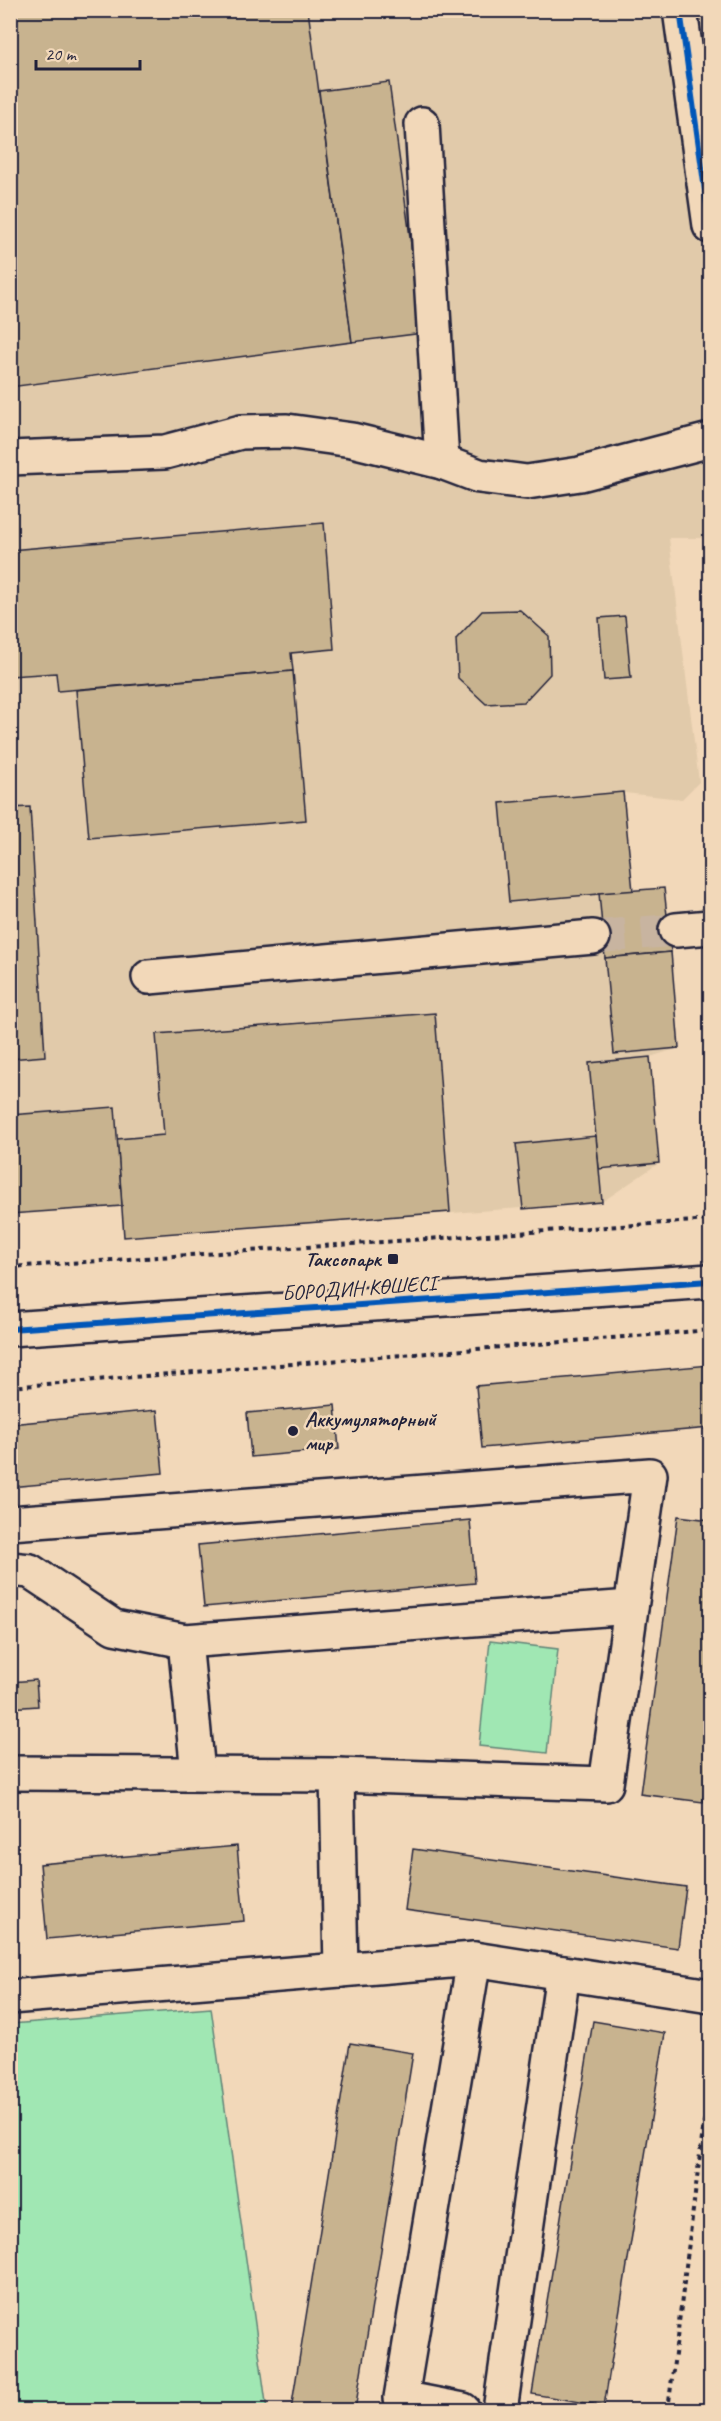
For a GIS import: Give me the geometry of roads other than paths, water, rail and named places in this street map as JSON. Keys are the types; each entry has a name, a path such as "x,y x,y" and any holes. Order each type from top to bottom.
{"street":[{"path":"680,10 711,226"},
{"path":"422,124 442,462"},
{"path":"10,459 165,452 241,432 288,431 352,440 442,462 478,476 527,482 580,474 711,440"},
{"path":"676,930 711,927"},
{"path":"150,977 593,937"},
{"name":"БОРОДИН КӨШЕСІ","path":"10,1329 711,1281"},
{"path":"10,1523 650,1475 606,1784 337,1775 10,1773"},
{"path":"10,1569 30,1571 114,1627 185,1641 631,1607"},
{"path":"185,1641 198,1773"},
{"path":"337,1775 341,1970"},
{"path":"463,2410 401,2398 474,1959"},
{"path":"10,1997 474,1959 711,1996"},
{"path":"500,2410 563,1972"}],"tunnel":[{"path":"593,937 676,930"}],"place":[{"name":"Таксопарк","path":"393,1259"},
{"name":"Аккумуляторный мир","path":"293,1431"}]}
